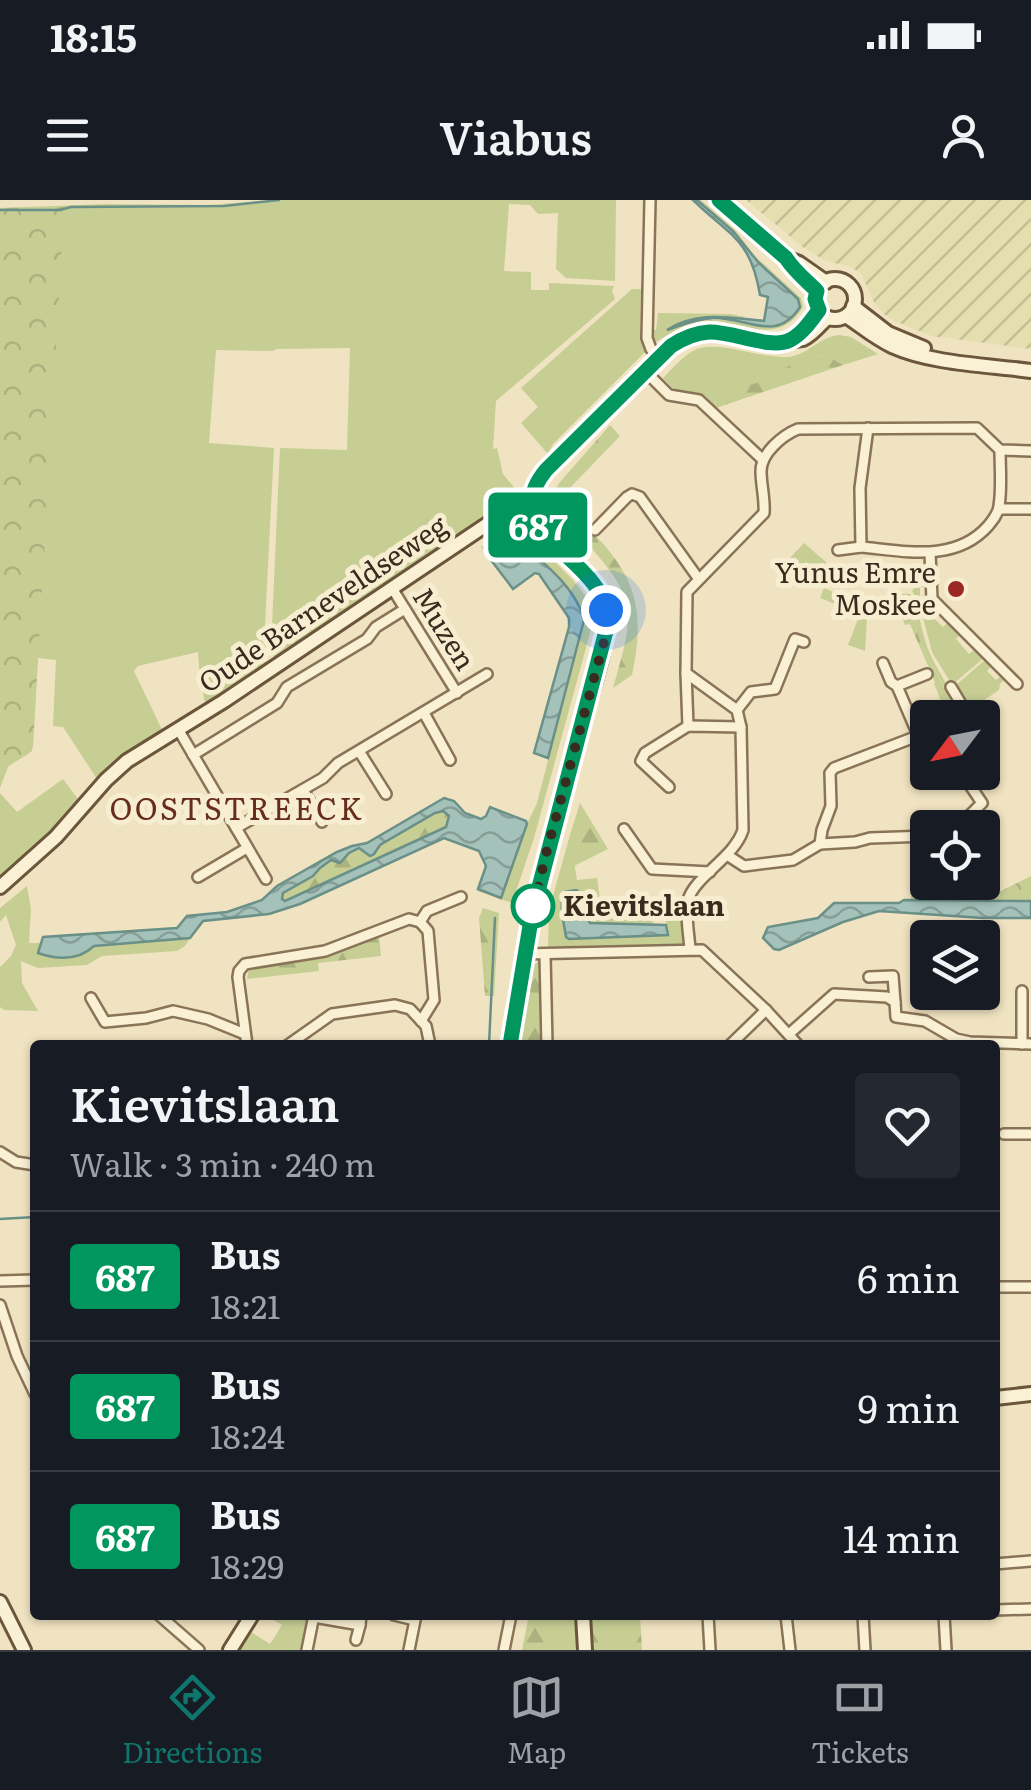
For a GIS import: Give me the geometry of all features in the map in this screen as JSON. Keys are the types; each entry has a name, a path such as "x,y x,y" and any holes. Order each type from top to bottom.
{"street":[{"path":"650,200 647,338 658,358"},
{"path":"718,200 786,258 799,263 821,287"},
{"path":"839,280 850,286 854,294 850,311 836,319 823,314 815,299 821,287 839,280"},
{"path":"850,311 912,344 1031,368"},
{"path":"511,1040 524,954 546,854 607,627 603,601 592,582 542,529 530,500 534,488 546,470 671,346 698,334 722,332 773,342 791,340 823,314"},
{"path":"645,371 669,394 700,400 762,463"},
{"path":"861,547 860,488 868,428"},
{"path":"688,726 686,592 764,512 762,463 786,434 798,429 977,428 1000,450 1031,451"},
{"path":"838,550 861,547 930,553 976,540 999,509 1000,450"},
{"path":"596,530 627,497 640,496 698,578"},
{"name":"Oude Barneveldseweg","path":"0,888 56,837 126,760 224,701 498,517 532,508"},
{"path":"999,509 1031,509"},
{"path":"930,553 932,599 1017,684"},
{"name":"Muzen","path":"392,588 457,693"},
{"path":"193,754 278,703 287,687 367,640 376,627 405,609"},
{"path":"737,710 752,692 775,689 794,639 804,642"},
{"path":"884,663 891,682 898,686 910,709"},
{"name":"Muzen","path":"236,828 324,778 338,763 487,674"},
{"path":"686,674 737,710 741,727 743,830 728,855 693,890 688,902 690,949"},
{"path":"898,686 927,674"},
{"path":"951,687 959,700"},
{"path":"424,713 450,760"},
{"path":"670,788 641,761 644,753 688,726 741,727"},
{"path":"178,729 266,879"},
{"path":"820,844 831,806 830,773 834,768 910,738"},
{"path":"359,750 386,794"},
{"path":"303,790 322,822"},
{"path":"973,790 982,803 975,810"},
{"path":"624,829 652,869 710,872"},
{"path":"728,855 744,866 793,860 820,844 910,837"},
{"path":"198,877 247,848"},
{"path":"420,922 427,911 460,897"},
{"path":"246,1040 238,977 245,964 308,956 409,919 420,922 428,931 434,994 433,1004 421,1021"},
{"path":"524,954 702,950 794,1040"},
{"path":"546,955 547,1040"},
{"path":"870,976 893,976 896,1017 926,1021 962,1040"},
{"path":"1000,1043 1026,1044 1022,992"},
{"path":"789,1034 834,994 886,997 895,1002"},
{"path":"91,998 105,1022 174,1012 208,1019 246,1040"},
{"path":"295,1040 332,1014 395,1005 410,1009 426,1026 429,1040"},
{"path":"735,1040 766,1010"},
{"path":"1004,1134 1031,1134"},
{"path":"0,1152 16,1162 30,1164"},
{"path":"0,1281 30,1280"},
{"path":"1000,1286 1031,1287"},
{"path":"0,1305 30,1383"},
{"path":"1000,1397 1031,1394"},
{"path":"1000,1564 1031,1561"},
{"path":"0,1602 6,1629 24,1650"},
{"path":"1000,1610 1031,1609"},
{"path":"165,1620 199,1650"},
{"path":"230,1650 249,1620"},
{"path":"306,1650 313,1620"},
{"path":"356,1640 360,1620"},
{"path":"409,1650 414,1620"},
{"path":"504,1650 511,1620"},
{"path":"583,1620 585,1650"},
{"path":"708,1620 710,1650"},
{"path":"787,1620 790,1650"},
{"path":"864,1620 865,1650"},
{"path":"944,1620 946,1650"}],"shaded area":[{"path":"746,200 1031,200 1031,349 932,336 892,320 874,302 861,273 804,248"}],"green space":[{"path":"276,200 616,200 615,281 566,278 556,269 558,213 538,214 530,205 509,204 504,271 531,272 531,290 549,290 549,283 614,286 615,299 496,401 493,449 497,448 503,474 517,491 514,505 501,509 277,659 271,648 280,448 347,450 350,348 216,350 209,443 274,448 266,667 206,707 198,652 138,666 134,671 163,732 99,782 63,727 53,726 56,660 38,658 32,751 9,765 0,787 0,208"},
{"path":"697,200 736,231 754,255 801,298 803,307 793,320 770,330 716,321 694,322 652,344 651,330 656,330 658,313 745,317 704,318 668,331 696,321 708,320 732,321 772,328 800,307 798,299"},
{"path":"64,207 33,747 7,767 0,788 0,208"},
{"path":"632,289 641,289 640,337 644,338 647,350 553,444 548,454 521,423 538,407 521,388"},
{"path":"839,335 851,337 878,354 843,365 824,354 715,399 716,408 703,395 680,392 663,378 685,356 702,348 788,357"},
{"path":"824,354 843,365 716,408 718,395 763,381 786,367"},
{"path":"610,425 620,436 565,493 562,504 607,548 634,597 638,633 632,675 613,688 626,639 626,604 611,573 558,512 550,497"},
{"path":"519,526 588,599 592,626 534,838 512,903 477,891 501,897 537,803 584,620 567,587 520,542 491,560 481,547"},
{"path":"804,543 826,562 823,584 779,570"},
{"path":"919,581 927,581 927,586 920,587 920,604 928,604 924,609 943,627 949,622 961,634 956,639 969,654 976,648 985,657 952,685 932,652 919,602 912,591"},
{"path":"824,588 865,603 910,594 928,649 953,700 923,649 907,602 896,598 873,606 867,619 865,651 848,645 860,614 820,598"},
{"path":"896,598 907,601 923,649 951,700 940,700 910,624 905,625 902,618 887,618 887,610 871,610"},
{"path":"986,659 992,665 987,671 996,680 1002,675 1006,678 999,690 984,700 964,700 956,685"},
{"path":"63,779 81,803 0,881 0,793 17,812"},
{"path":"580,803 608,849 574,866 570,835"},
{"path":"439,811 449,816 446,827 285,901 282,899 282,894 313,877 331,860 340,862 359,848 365,853"},
{"path":"570,835 577,880 597,878 600,900 651,901 653,925 590,923 586,914 579,913 578,892 562,897 565,932 668,927 665,919 684,919 685,945 548,948 549,910"},
{"path":"1031,876 1031,901 911,900 1000,900 1001,891"},
{"path":"27,886 31,909 29,943 80,956 93,946 190,938 177,951 102,956 87,965 38,968 21,961 22,983 38,1011 4,1010 0,1007 0,967 16,945 6,915 0,922 0,908"},
{"path":"483,908 499,913 494,996 485,996 479,918"},
{"path":"379,934 381,956 318,963 319,971 247,979 249,968 258,964 308,960"},
{"path":"543,961 547,1040 521,1040 529,974"},
{"path":"273,1620 308,1620 303,1650 240,1650 251,1632 270,1644 282,1625"},
{"path":"528,1620 576,1620 579,1650 522,1650"},
{"path":"590,1620 640,1620 642,1650 591,1650"}],"water":[{"path":"693,200 733,231 758,262 798,299 800,307 791,318 771,326 707,319 667,330 678,324 702,318 726,317 764,321 768,297 760,295 745,250"},
{"path":"520,542 567,587 584,620 548,758 534,753 569,618 539,574 513,589 491,560"},
{"path":"444,798 481,819 490,807 527,824 501,898 478,889 486,866 479,851 444,838 300,904 269,914 203,921 190,938 94,946 67,958 38,953 43,937 177,928 187,916 227,912 262,900 277,886 337,852 367,843","holes":["443,811 449,816 446,827 285,901 282,899 283,893 331,860 340,863 359,848 370,856 380,845 435,813"]},
{"path":"576,890 579,912 586,914 590,923 666,925 668,935 569,939 562,902 565,892"},
{"path":"1031,901 1031,918 879,911 779,950 763,938 768,927 818,918 834,903"}],"waterway":[{"path":"0,210 224,206 279,200"},
{"path":"489,1040 495,918"},
{"path":"0,1219 30,1217"}],"bus line":[{"name":"687","path":"511,1040 524,947 607,627 600,593 538,524 530,500 534,488 546,470 671,346 688,336 708,332 773,342 791,340 819,310 817,291 793,270 786,258 719,200"}],"place":[{"name":"Yunus Emre Moskee","path":"956,589"},
{"name":"Kievitslaan","path":"533,906"}],"district":[{"name":"OOSTSTREECK","path":"237,810"}],"route":[{"path":"533,906 532,914 605,638 606,610"}]}
